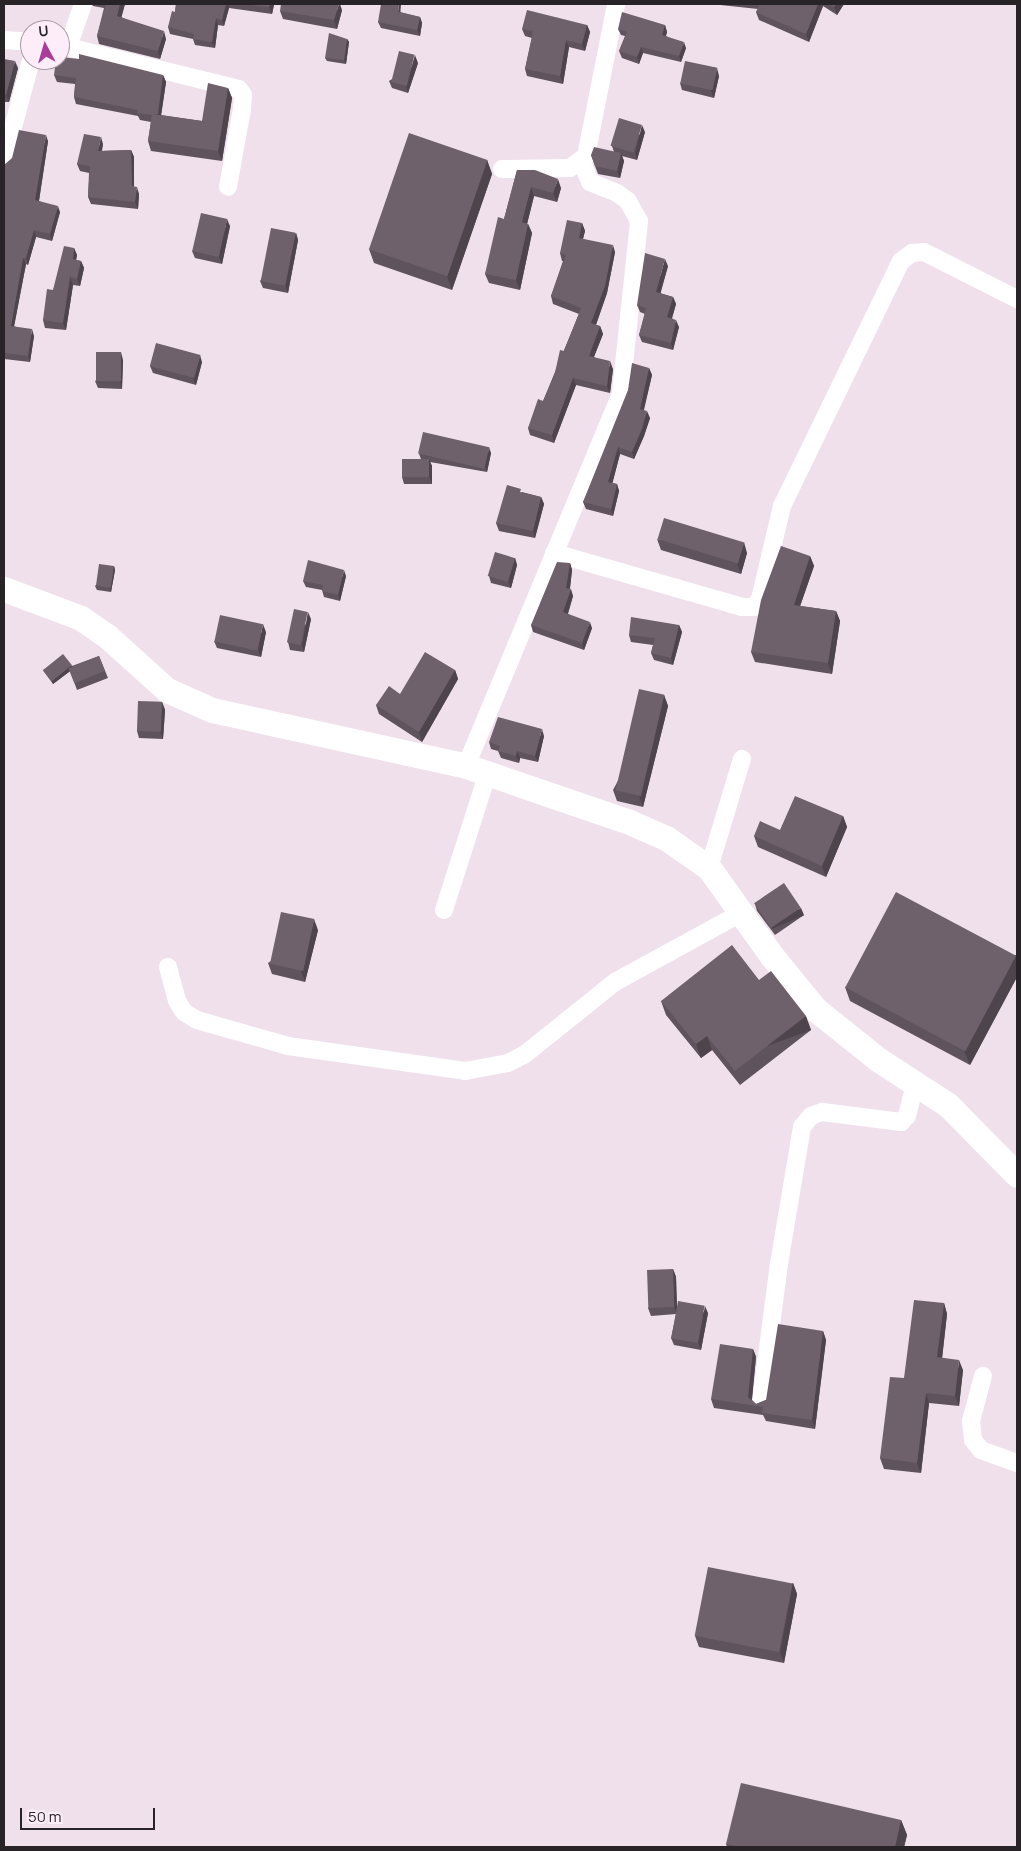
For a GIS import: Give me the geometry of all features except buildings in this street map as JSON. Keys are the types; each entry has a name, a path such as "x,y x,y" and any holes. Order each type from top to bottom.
{"street":[{"path":"70,33 83,4"},
{"path":"502,169 570,168 582,162 588,150 616,4"},
{"path":"4,40 20,41"},
{"path":"70,48 238,89 243,95 242,109 228,187"},
{"path":"4,161 28,70"},
{"path":"444,910 477,769 554,553 621,393 639,231 638,216 628,201 618,193 590,182 582,162"},
{"path":"554,553 742,607 754,607 760,599 782,506 901,261 912,253 924,252 1017,299"},
{"path":"4,589 57,607 90,623 151,678 188,701 250,720 477,769 652,830 709,868 794,986 815,1009 962,1118 1017,1175"},
{"path":"709,868 742,759"},
{"path":"168,967 177,1001 184,1012 197,1020 288,1046 465,1071 508,1062 524,1055 616,982 741,913"},
{"path":"761,1402 779,1264 802,1127 811,1116 822,1112 901,1122 907,1116 915,1084"},
{"path":"983,1376 970,1421 973,1440 981,1450 1017,1463"}]}
